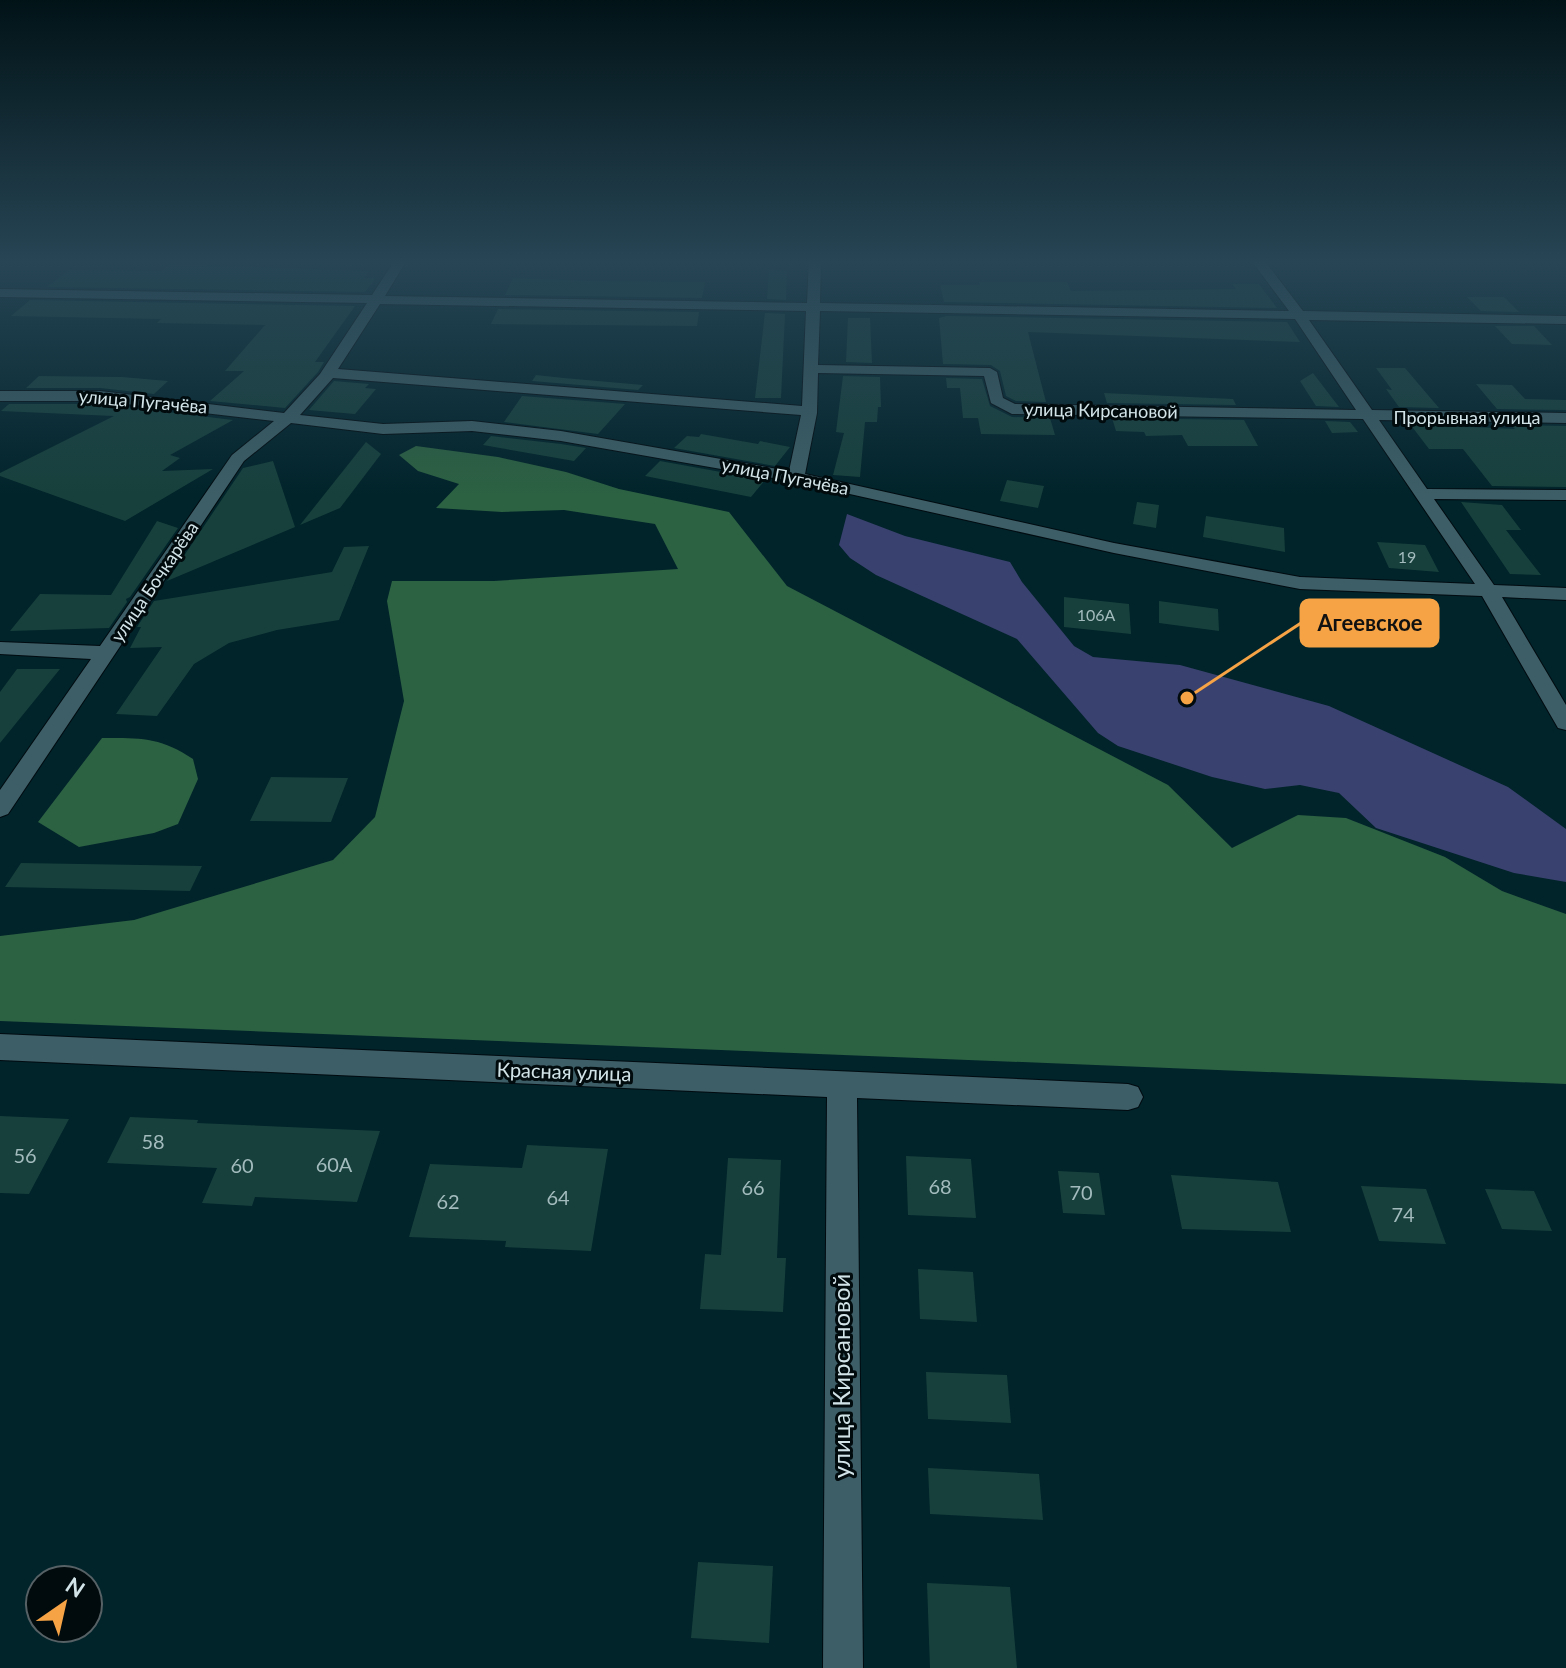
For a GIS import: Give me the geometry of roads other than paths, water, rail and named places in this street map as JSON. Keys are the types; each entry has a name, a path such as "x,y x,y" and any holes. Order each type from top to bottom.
{"street":[{"name":"улица Бочкарёва","path":"0,808 238,458 290,416 329,373 353,338"},
{"path":"796,477 809,411 812,338"},
{"name":"Прорывная улица","path":"1314,338 1490,593 1566,723"},
{"name":"улица Кирсановой","path":"812,369 990,372 996,400 1012,409 1368,417"},
{"path":"329,373 809,411"},
{"name":"улица Пугачёва","path":"0,396 100,396 383,429 472,426 561,436 796,477 1114,548 1300,583 1566,594"},
{"name":"Прорывная улица","path":"1368,417 1566,418"},
{"path":"1420,494 1566,495"},
{"path":"0,648 108,653"},
{"name":"Красная улица","path":"0,1047 1128,1097"},
{"name":"улица Кирсановой","path":"842,1084 843,1668"}],"water":[{"path":"847,514 905,536 1010,562 1022,582 1074,646 1093,657 1180,665 1329,706 1508,787 1566,829 1566,882 1514,873 1376,828 1339,793 1300,785 1265,789 1212,777 1118,746 1098,733 1017,639 876,575 850,558 839,545"}],"place":[{"name":"Агеевское","path":"1187,698"}]}
